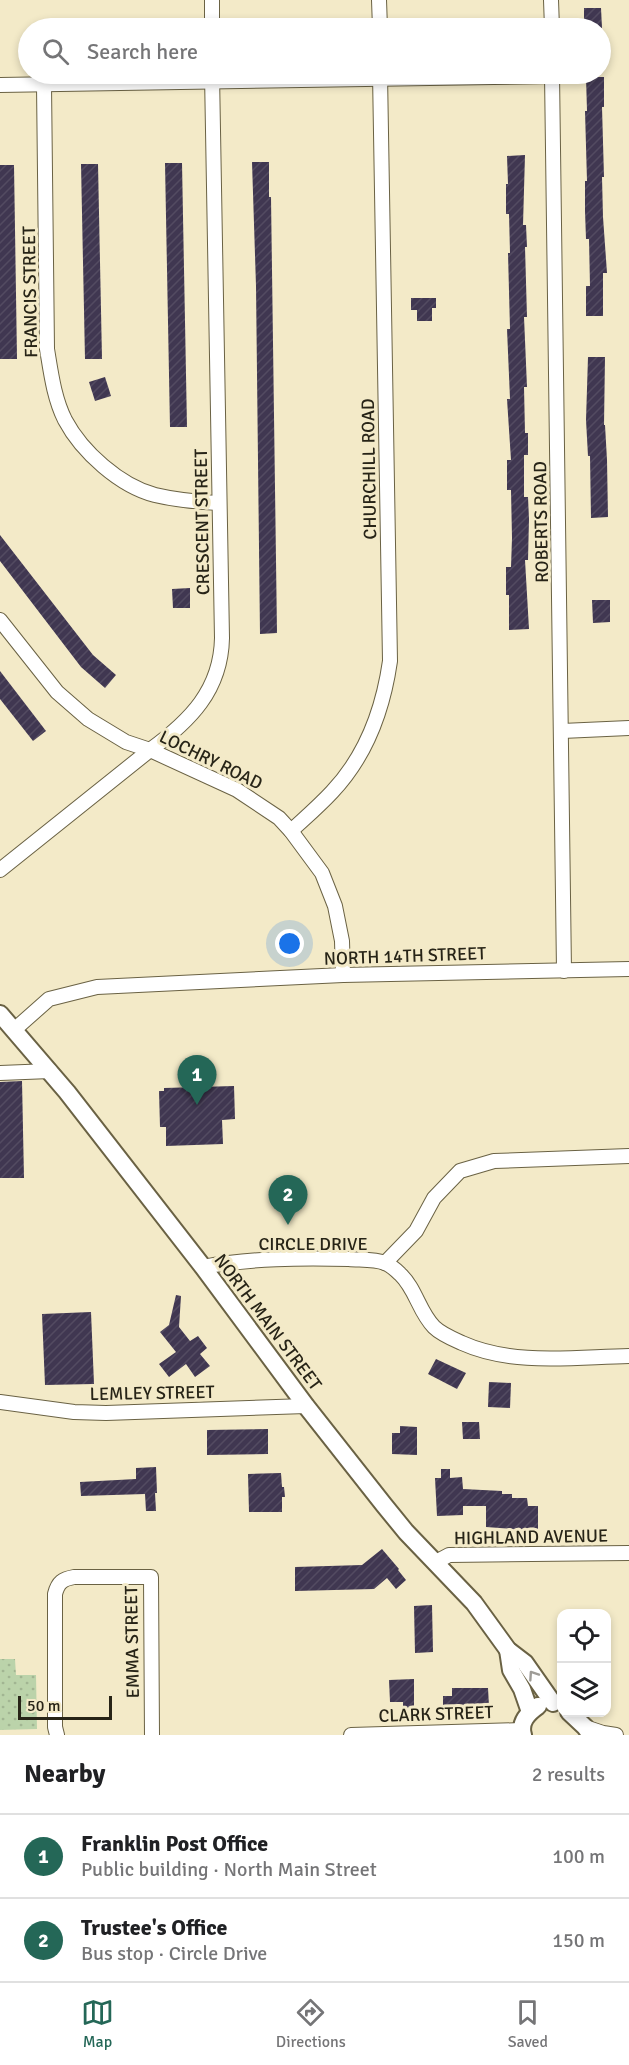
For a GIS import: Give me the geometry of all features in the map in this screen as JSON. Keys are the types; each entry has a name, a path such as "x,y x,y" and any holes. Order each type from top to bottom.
{"street":[{"path":"212,0 212,18"},
{"path":"380,0 380,18"},
{"path":"552,0 552,18"},
{"path":"0,85 65,84"},
{"name":"CRESCENT STREET","path":"0,870 174,733 202,702 214,683 219,668 222,638 212,84"},
{"name":"CHURCHILL ROAD","path":"291,831 333,791 366,746 382,706 390,661 380,84"},
{"name":"ROBERTS ROAD","path":"552,84 564,971"},
{"name":"FRANCIS STREET","path":"44,85 47,349 51,376 65,420 95,459 126,482 153,494 189,502 219,503"},
{"name":"LOCHRY ROAD","path":"0,620 57,693 74,709 126,742 150,750 237,790 279,818 322,873 335,906 342,940 344,975"},
{"path":"562,731 629,728"},
{"name":"NORTH 14TH STREET","path":"14,1030 49,999 97,987 344,975 629,969"},
{"name":"NORTH MAIN STREET","path":"0,1014 50,1071 203,1267 306,1406 406,1532 474,1603 508,1650 525,1664 557,1706"},
{"path":"0,1073 50,1071"},
{"name":"CIRCLE DRIVE","path":"203,1267 289,1259 362,1260 385,1263 416,1231 435,1198 460,1171 494,1161 629,1155"},
{"path":"385,1263 399,1273 411,1287 426,1318 435,1329 464,1344 501,1356 629,1356"},
{"name":"LEMLEY STREET","path":"0,1402 96,1413 306,1406"},
{"name":"HIGHLAND AVENUE","path":"436,1562 449,1555 629,1553"},
{"name":"EMMA STREET","path":"57,1735 55,1727 54,1594 59,1583 74,1577 151,1577 152,1735"},
{"name":"NORTH MAIN STREET","path":"508,1650 511,1670 522,1689 530,1712"},
{"path":"522,1733 524,1719 540,1704 557,1706"},
{"path":"573,1717 588,1731 616,1735"},
{"name":"CLARK STREET","path":"351,1735 522,1733"}],"green space":[{"path":"0,1659 15,1659 16,1675 36,1675 37,1729 0,1730"}],"building":[{"path":"584,8 601,8 602,18 584,18"},
{"path":"586,84 604,84 604,107 602,107 604,177 602,177 607,273 603,273 603,316 586,316 586,286 590,286 589,239 586,239 585,211 585,181 587,181 585,111 587,111"},
{"path":"525,155 523,225 526,225 527,247 525,247 527,317 524,317 527,387 524,387 528,455 524,455 524,497 528,497 529,519 528,560 525,560 529,629 509,630 506,567 511,567 512,538 511,490 507,490 507,460 511,460 507,399 510,399 507,329 510,329 508,253 510,253 506,184 508,184 507,156"},
{"path":"252,162 269,162 269,197 271,197 277,633 260,634 256,286"},
{"path":"165,163 182,163 187,427 170,427"},
{"path":"81,164 98,164 102,359 85,359"},
{"path":"0,165 14,165 17,359 0,359"},
{"path":"411,298 436,298 436,308 432,308 432,321 417,321 417,310 411,310"},
{"path":"588,357 605,357 604,425 608,517 591,518 590,456 588,456 586,420"},
{"path":"105,377 111,396 95,401 89,382"},
{"path":"0,535 93,655 116,675 105,688 81,667 0,561"},
{"path":"190,588 190,608 173,608 172,589"},
{"path":"592,600 610,600 610,622 593,623"},
{"path":"0,671 46,731 33,741 0,699"},
{"path":"22,1081 24,1178 0,1178 0,1082"},
{"path":"234,1086 235,1119 222,1120 223,1144 166,1146 166,1127 160,1127 159,1091 164,1091 164,1088"},
{"path":"176,1295 181,1296 179,1327 190,1341 198,1336 207,1348 200,1354 210,1366 195,1377 186,1364 169,1377 159,1364 176,1352 160,1332 169,1325"},
{"path":"91,1312 94,1384 45,1385 42,1314"},
{"path":"436,1359 466,1373 457,1389 428,1374"},
{"path":"489,1382 511,1383 510,1408 488,1407"},
{"path":"462,1422 479,1422 480,1439 463,1439"},
{"path":"400,1426 417,1427 417,1455 392,1454 392,1433 400,1433"},
{"path":"268,1429 268,1454 207,1455 207,1430"},
{"path":"156,1467 156,1511 146,1511 145,1494 81,1496 80,1482 136,1479 136,1468"},
{"path":"441,1469 450,1469 450,1478 462,1477 463,1489 502,1491 502,1494 512,1494 512,1498 527,1498 528,1506 538,1506 538,1531 486,1527 486,1506 463,1506 463,1515 437,1516 435,1478 441,1478"},
{"path":"281,1473 285,1497 282,1497 282,1512 249,1512 248,1474"},
{"path":"382,1549 406,1580 396,1589 387,1578 374,1589 295,1591 295,1567 362,1565"},
{"path":"432,1605 433,1652 415,1653 414,1606"},
{"path":"414,1679 414,1708 403,1708 403,1702 390,1702 389,1680"},
{"path":"452,1688 488,1688 489,1706 460,1706 460,1710 443,1711 443,1696 452,1696"}],"place":[{"name":"Franklin Post Office","path":"197,1105"},
{"name":"Trustee's Office","path":"288,1225"}]}
